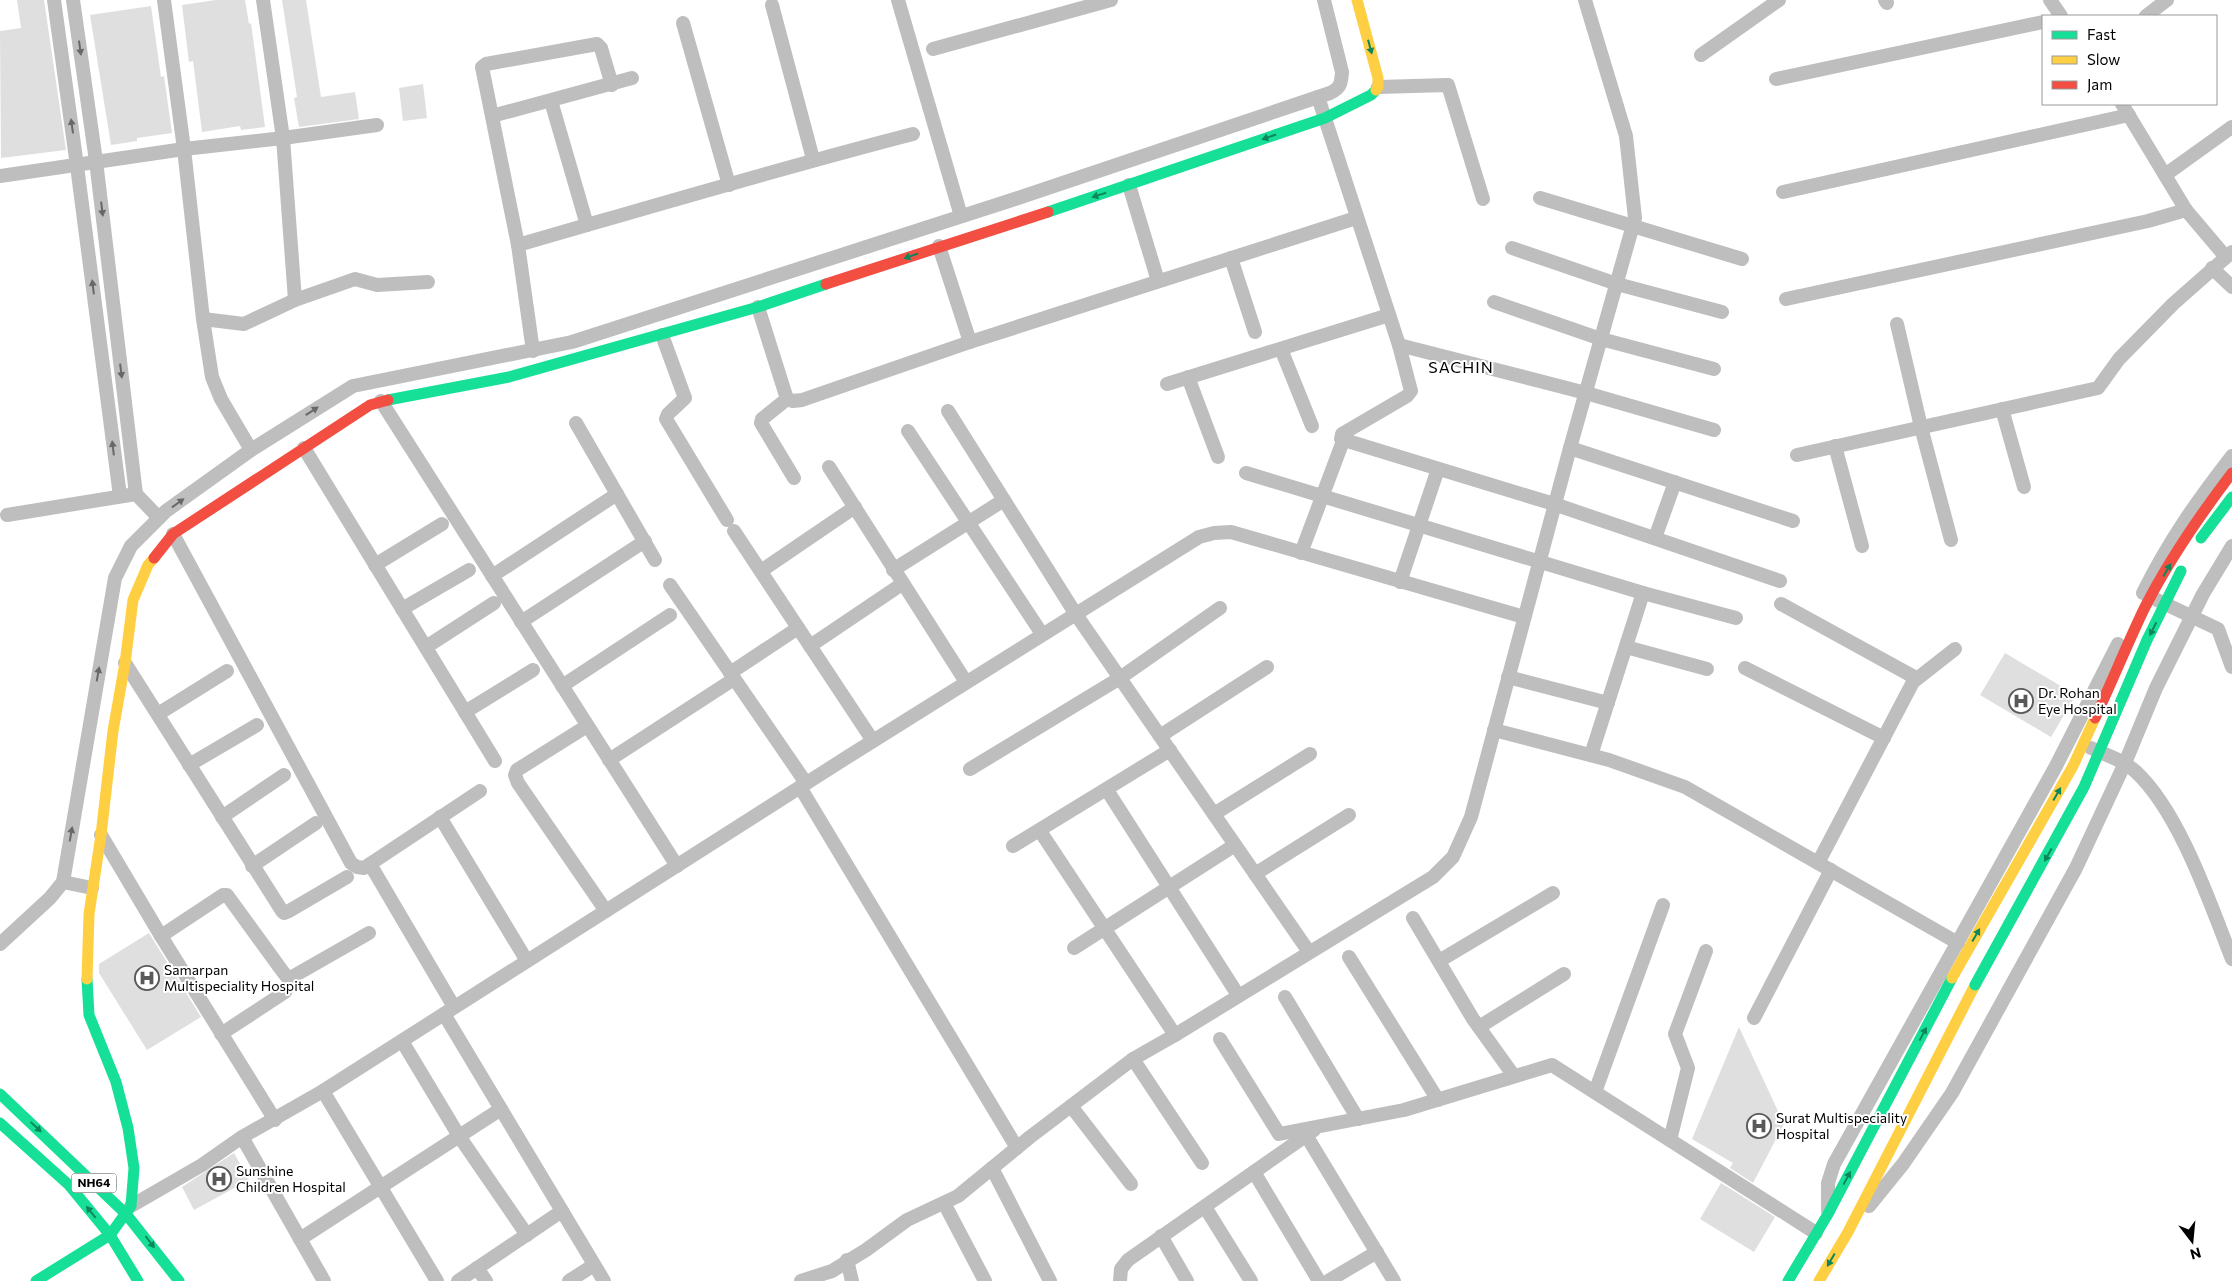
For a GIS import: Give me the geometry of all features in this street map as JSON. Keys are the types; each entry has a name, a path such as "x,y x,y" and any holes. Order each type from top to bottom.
{"main road":[{"path":"36,1281 110,1235 129,1210 134,1168 128,1128 116,1082 89,1015 87,976 89,914 101,835 113,731 125,663 133,600 148,565 173,534 370,405 381,401 489,381 758,307 939,246 1129,186 1324,118 1372,95 1378,88 1378,78 1357,0"},
{"path":"1820,1281 1831,1235 1884,1134 1952,978 2073,766 2146,606 2209,503 2232,473"},
{"path":"2194,549 2232,498"},
{"path":"1831,1235 1828,1214 1884,1134 1976,984 2052,848 2084,787 2147,640 2186,564"},
{"name":"NH64","path":"0,1094 129,1210 179,1281"},
{"name":"NH64","path":"0,1123 69,1185 110,1235 138,1281"},
{"path":"1788,1281 1831,1235"}],"street":[{"path":"54,0 120,496"},
{"path":"74,0 96,161 136,494 159,518"},
{"path":"164,0 184,149 203,319 215,387 251,450"},
{"path":"263,0 282,138 295,300"},
{"path":"898,0 961,216"},
{"path":"933,49 1111,0"},
{"path":"0,944 50,898 63,882 115,578 131,546 159,518 251,450 352,386 572,342 961,216 1336,90 1341,84 1342,72 1324,0"},
{"path":"801,1281 832,1270 866,1250 907,1220 958,1196 1133,1059 1433,877 1453,857 1471,816 1554,504 1635,218 1628,145 1585,0"},
{"path":"1702,55 1779,0"},
{"path":"2050,0 2060,15"},
{"path":"2147,15 2167,0"},
{"path":"772,6 813,159"},
{"path":"1776,79 2042,22"},
{"path":"683,23 729,185"},
{"path":"534,351 518,245 482,68 486,64 591,43 597,44 601,48 612,84"},
{"path":"492,116 632,78"},
{"path":"1378,88 1448,84 1483,199"},
{"path":"1301,553 1343,440 1342,434 1407,396 1411,391 1399,345 1318,97"},
{"path":"551,101 587,225"},
{"path":"1783,192 2126,109 2186,210 2229,254 2212,268 2119,359 2098,388 1797,455"},
{"path":"0,176 184,149 377,125"},
{"path":"2165,175 2232,127"},
{"path":"518,245 813,159 913,134"},
{"path":"1129,186 1158,281"},
{"path":"1540,198 1742,259"},
{"path":"1786,299 2138,223 2186,210"},
{"path":"787,399 793,401 802,400 970,342 1356,218"},
{"path":"939,246 970,342"},
{"path":"1512,248 1617,284 1722,312"},
{"path":"1231,258 1255,332"},
{"path":"2212,268 2232,287"},
{"path":"203,319 244,324 295,300 355,279 377,285 428,282"},
{"path":"1494,302 1601,338 1714,369"},
{"path":"758,307 787,399"},
{"path":"1167,384 1389,315"},
{"path":"1897,324 1921,427 1951,540"},
{"path":"662,334 685,398 668,414 666,419 730,525 873,741"},
{"path":"1399,345 1586,393 1714,430"},
{"path":"1281,348 1312,426"},
{"path":"484,360 489,381"},
{"path":"1188,377 1218,457"},
{"path":"787,399 762,419 761,423 794,478"},
{"path":"381,401 676,866"},
{"path":"2002,409 2024,486"},
{"path":"948,411 1075,613 1309,952"},
{"path":"576,424 656,560"},
{"path":"908,431 1042,634"},
{"path":"1343,440 1554,504 1780,580"},
{"path":"1835,446 1862,546"},
{"path":"304,448 495,761"},
{"path":"1570,448 1793,521"},
{"path":"1828,1214 1828,1183 1834,1164 2070,739 2156,566 2192,507 2232,456"},
{"path":"829,467 966,682"},
{"path":"1400,582 1421,525 1438,469"},
{"path":"1246,473 1540,560 1643,593 1736,618"},
{"path":"1655,538 1675,482"},
{"path":"7,514 136,494"},
{"path":"492,576 617,494"},
{"path":"893,570 1004,500"},
{"path":"761,571 855,508"},
{"path":"375,565 442,524"},
{"path":"129,1210 202,1165 242,1137 275,1120 323,1091 803,785 1199,537 1214,533 1231,532 1524,617"},
{"path":"173,534 352,863 357,867 364,868 480,791"},
{"path":"521,622 645,541"},
{"path":"1220,1039 1279,1134 1404,1110 1552,1065 1670,1140 1831,1235 1903,1164 1952,1093 2076,868 2125,763 2156,688 2191,618 2232,546"},
{"path":"402,609 469,570"},
{"path":"810,646 902,584"},
{"path":"670,585 803,785 1017,1148"},
{"path":"1591,755 1643,593"},
{"path":"2143,593 2191,618 2218,629 2232,667"},
{"path":"426,647 494,603"},
{"path":"1781,604 1916,678"},
{"path":"970,769 1120,678 1220,608"},
{"path":"562,686 670,614"},
{"path":"609,760 732,676 798,628"},
{"path":"1626,647 1707,669"},
{"path":"1754,1018 1884,738 1916,678 1955,649"},
{"path":"125,663 252,866 284,913 347,877"},
{"path":"1160,736 1267,667"},
{"path":"1745,668 1884,738"},
{"path":"465,712 533,670"},
{"path":"158,714 227,671"},
{"path":"1508,677 1608,703"},
{"path":"189,765 257,725"},
{"path":"587,726 517,770 515,775 518,783 606,911"},
{"path":"1494,730 1591,755 1685,787 1958,943"},
{"path":"2070,739 2125,763 2153,790 2174,823 2208,898 2232,959"},
{"path":"1013,846 1170,750"},
{"path":"1214,814 1310,754"},
{"path":"222,817 284,775"},
{"path":"1106,790 1238,995"},
{"path":"1255,874 1349,815"},
{"path":"440,817 527,961"},
{"path":"252,866 316,823"},
{"path":"1040,831 1106,928 1175,1035"},
{"path":"101,835 275,1120"},
{"path":"1074,948 1235,845"},
{"path":"370,864 501,1110 604,1281"},
{"path":"63,882 92,888"},
{"path":"1439,961 1553,893"},
{"path":"161,936 223,895 227,895 283,972 287,977 292,977 368,933"},
{"path":"1595,1092 1663,905"},
{"path":"1413,918 1479,1027 1514,1076"},
{"path":"1670,1140 1688,1068 1674,1034 1706,951"},
{"path":"1349,957 1438,1100"},
{"path":"1479,1027 1564,974"},
{"path":"221,1034 286,992 292,977"},
{"path":"1285,997 1358,1119"},
{"path":"402,1040 459,1136 526,1235"},
{"path":"1133,1059 1202,1163"},
{"path":"323,1091 437,1281"},
{"path":"1071,1106 1131,1184"},
{"path":"300,1239 501,1110"},
{"path":"1120,1281 1121,1269 1128,1260 1318,1126"},
{"path":"1306,1135 1394,1281"},
{"path":"242,1137 324,1281"},
{"path":"992,1168 1050,1281"},
{"path":"1254,1172 1319,1281"},
{"path":"944,1202 985,1281"},
{"path":"1205,1207 1251,1281"},
{"path":"458,1281 562,1211"},
{"path":"1161,1236 1187,1281"},
{"path":"1328,1281 1376,1252"},
{"path":"847,1260 852,1281"},
{"path":"569,1281 594,1265"},
{"path":"478,1268 486,1281"}],"building":[{"path":"17,0 44,0 66,150 1,158 0,31 21,28"},
{"path":"216,0 245,0 249,24 251,23 265,127 241,130 240,126 202,132 193,61 189,62 182,5"},
{"path":"282,0 306,0 321,97 355,92 359,119 299,127 294,98 297,97"},
{"path":"151,6 161,77 164,76 172,133 137,138 137,141 111,145 90,15"},
{"path":"423,84 427,118 403,121 399,88"},
{"path":"2005,653 2076,695 2051,737 1980,695"},
{"path":"149,933 201,1017 147,1050 99,973 99,964"},
{"path":"1739,1027 1784,1124 1753,1183 1730,1168 1733,1163 1692,1139"},
{"path":"234,1153 249,1180 194,1210 182,1187"},
{"path":"1721,1183 1775,1217 1754,1252 1700,1219"}],"traffic: fast":[{"path":"1048,212 1325,118 1371,95 1376,90"},
{"path":"388,400 509,377 758,307 826,284"},
{"path":"2201,538 2232,497"},
{"path":"1975,985 2084,787 2147,640 2181,571"},
{"path":"1788,1281 1828,1214 1952,978"},
{"path":"36,1281 110,1235 131,1206 134,1168 128,1128 116,1082 89,1015 87,979"},
{"path":"0,1094 126,1214 179,1281"},
{"path":"0,1123 69,1185 110,1235 138,1281"}],"traffic: slow":[{"path":"1357,0 1378,78 1376,90"},
{"path":"87,979 89,914 101,835 113,731 125,663 133,600 148,565 154,558"},
{"path":"1952,978 2073,766 2095,718"},
{"path":"1819,1281 1848,1232 1975,985"}],"traffic: jam":[{"path":"826,284 1048,212"},
{"path":"154,558 173,534 370,405 388,400"},
{"path":"2095,718 2154,589 2208,505 2232,473"}],"place":[{"name":"Dr. Rohan Eye Hospital","path":"2021,701"},
{"name":"Samarpan Multispeciality Hospital","path":"147,978"},
{"name":"Surat Multispeciality Hospital","path":"1759,1126"},
{"name":"Sunshine Children Hospital","path":"219,1179"}],"district":[{"name":"SACHIN","path":"1461,367"}]}
